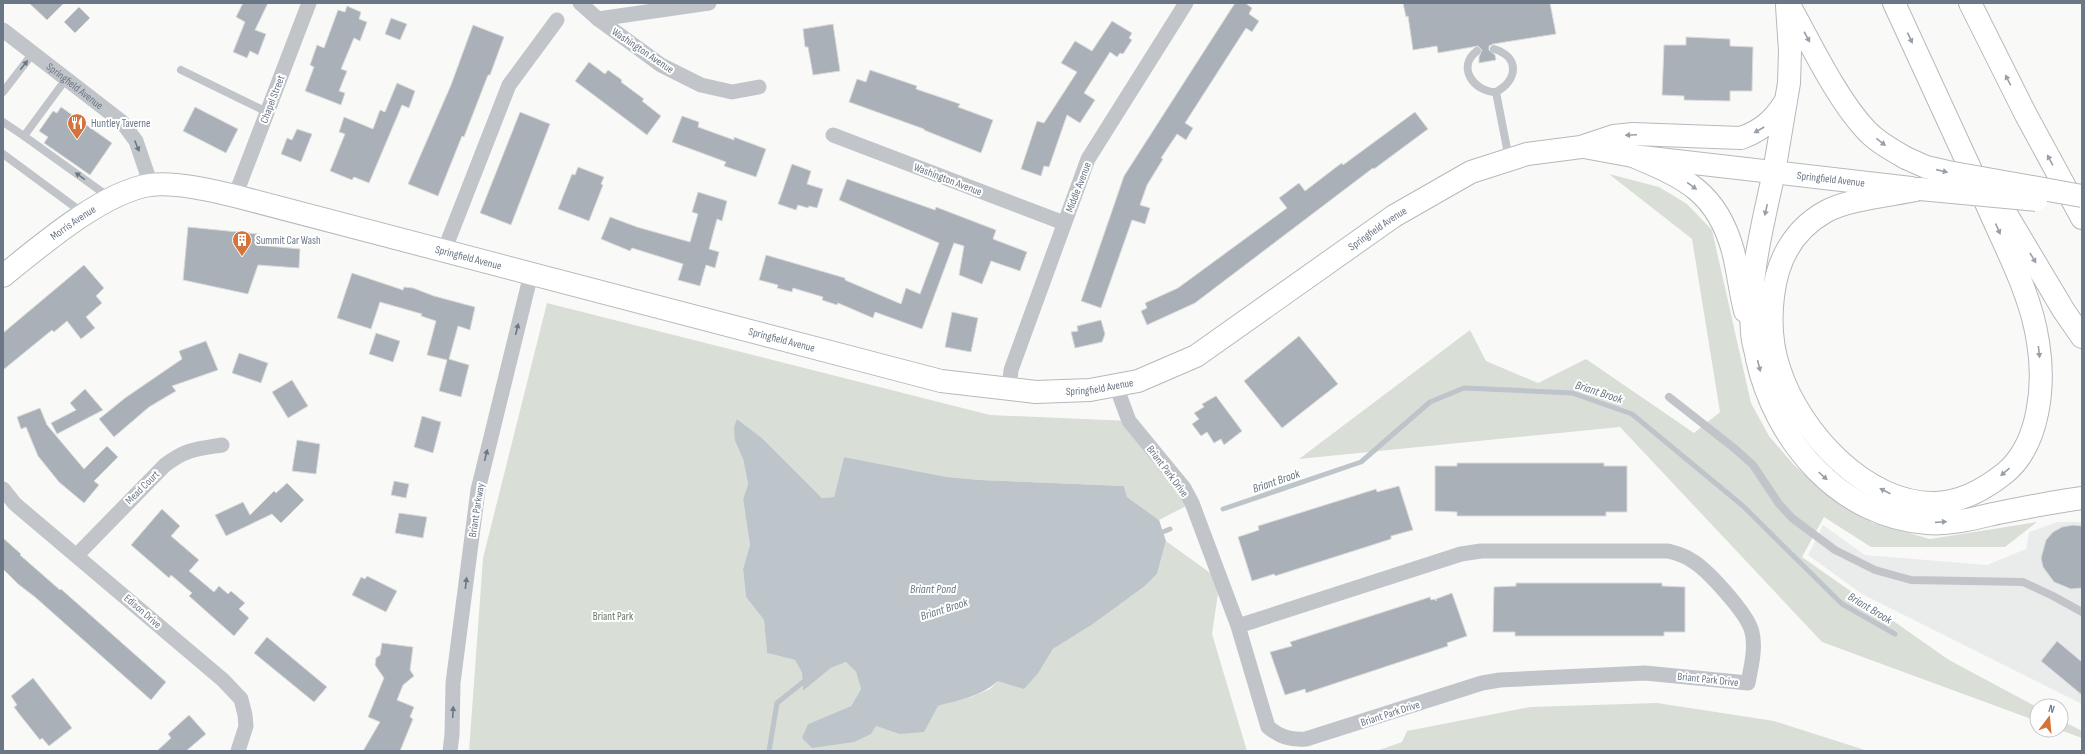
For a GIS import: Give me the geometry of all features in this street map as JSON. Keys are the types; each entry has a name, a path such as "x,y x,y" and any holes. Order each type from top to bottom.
{"main road":[{"path":"1752,333 1753,290 1760,239 1774,172 1789,83 1790,51 1787,3"},
{"path":"1787,3 1852,113 1866,131 1886,146 1906,158 1926,167 2082,196"},
{"path":"1894,3 2012,260 2026,298 2038,341 2041,384 2039,409 2031,436 2010,469 1993,483 1975,493 1955,500 1936,503 1914,500 1890,494 1870,483 1834,456 1803,420 1790,396 1780,371 1771,329 1775,282 1782,258 1795,238 1808,224 1827,211 1848,204 1920,189"},
{"path":"1970,3 2026,115 2082,218"},
{"name":"Springfield Avenue","path":"151,185 196,187 235,196 941,381 1036,392 1070,391 1116,386 1162,371 1196,356 1394,216 1470,172 1527,154 1581,147 1614,136 1633,134 1741,138 1771,122 1785,102"},
{"path":"1941,104 2064,311 2082,337"},
{"name":"Springfield Avenue","path":"1581,147 1633,156 1920,189 2082,204"},
{"path":"1633,156 1675,173 1699,192 1714,207 1725,227 1733,252 1740,293 1752,333 1768,398 1790,438 1813,466 1829,481 1857,501 1873,509 1903,520 1930,523 1954,522 2082,498"},
{"name":"Morris Avenue","path":"3,276 30,254 85,214 122,193 151,185"}],"street":[{"name":"Chapel Street","path":"235,196 309,3"},
{"name":"Washington Avenue","path":"580,3 598,20 661,65 701,85 732,92 759,87"},
{"path":"598,20 709,3"},
{"name":"Middle Avenue","path":"1009,389 1011,370 1088,159 1186,3"},
{"path":"444,251 509,85 557,20"},
{"name":"Springfield Avenue","path":"3,30 122,122 136,141 151,185"},
{"name":"Washington Avenue","path":"833,135 1064,223"},
{"name":"Briant Parkway","path":"450,751 452,735 453,683 478,490 531,274"},
{"name":"Briant Park Drive","path":"1116,386 1129,421 1184,488 1192,503 1238,626 1268,727 1279,736 1291,740 1306,739 1482,683 1500,680 1645,673 1748,683 1754,648 1752,631 1746,617 1736,604 1699,565 1684,557 1668,552 1481,551 1460,554 1238,626"},
{"name":"Mead Court","path":"77,554 165,465 188,451 222,445"},
{"name":"Edison Drive","path":"3,489 15,504 77,554 223,680 241,699 246,726 238,751"}],"lane":[{"path":"1478,51 1473,54 1467,67 1469,76 1481,89 1487,92 1496,92 1508,85 1514,68 1511,60 1504,52 1494,49"},
{"path":"3,92 33,53"},
{"path":"182,70 267,112"},
{"path":"24,136 66,80"},
{"path":"1496,92 1510,160"},
{"path":"3,122 112,199"},
{"path":"3,154 85,214"},
{"path":"1669,398 1734,448 1748,461 1779,504 1792,518 1842,553 1874,570 1911,580 2023,582 2082,612"}],"shaded area":[{"path":"2057,522 2082,522 2082,704 1862,594 1808,555 1823,525 1865,555 1987,565 2026,549 2029,532"}],"green space":[{"path":"1609,174 1659,187 1687,204 1712,230 1751,403 1769,436 1794,465 1825,493 1873,523 1930,539 2037,522 2005,547 1871,547 1824,517 1802,557 1949,660 2029,703 2029,718 1822,642 1620,427 1299,459 1470,330 1486,361 1538,383 1586,359 1694,433 1720,412 1692,239"},
{"name":"Briant Park","path":"547,303 990,415 1129,421 1192,503 1159,520 1127,497 1124,486 980,480 947,477 844,457 834,497 822,498 762,438 737,419 735,441 743,459 748,484 743,499 750,545 743,569 746,597 764,620 767,653 795,660 802,673 803,691 831,668 846,662 856,672 861,689 851,706 808,724 876,726 899,734 938,706 971,697 990,689 998,681 1039,672 1053,649 1093,624 1145,586 1157,574 1166,541 1220,580 1212,634 1247,751 469,751 483,558"},
{"path":"1657,703 1774,721 1868,751 1376,751 1402,742 1407,731 1530,707"},
{"path":"2069,724 2082,731 2082,738 2069,733"}],"water":[{"name":"Briant Pond","path":"737,419 762,438 822,498 834,497 844,457 947,477 980,480 1124,486 1127,497 1159,520 1166,541 1157,574 1145,586 1093,624 1053,649 1039,672 1024,689 998,681 977,694 938,706 924,732 899,734 876,726 871,734 854,742 812,748 802,738 808,724 851,706 861,689 856,672 846,662 831,668 803,691 802,673 795,660 767,653 764,620 746,597 743,569 750,545 743,499 748,484 743,459 735,441 734,427"}],"building":[{"path":"29,3 64,3 47,20"},
{"path":"243,3 268,3 255,30 266,34 258,55 250,51 247,58 233,52 245,22 236,17"},
{"path":"1235,3 1245,3 1252,8 1249,14 1259,21 1252,32 1246,28 1185,123 1193,128 1186,140 1177,134 1161,158 1163,159 1147,185 1140,205 1150,208 1145,224 1132,220 1101,308 1081,301 1124,176"},
{"path":"1403,3 1550,3 1556,34 1493,44 1489,46 1489,50 1495,55 1496,60 1479,63 1479,57 1482,50 1478,46 1438,53 1437,46 1413,50 1408,16 1406,17"},
{"path":"347,6 361,12 359,19 367,22 360,41 354,38 341,69 347,71 339,91 345,93 341,105 305,91 314,67 310,65 317,45 324,48 338,10 345,12"},
{"path":"79,7 90,18 75,33 64,22"},
{"path":"391,18 407,24 400,40 385,34"},
{"path":"1112,21 1132,33 1129,38 1132,40 1123,54 1120,53 1117,57 1110,52 1084,93 1095,100 1080,123 1067,115 1049,167 1044,166 1041,176 1021,169 1037,121 1044,123 1077,72 1061,63 1075,41 1092,51"},
{"path":"833,24 840,71 813,75 808,47 805,47 803,29"},
{"path":"473,25 504,37 490,75 488,75 464,137 462,136 438,196 408,184 451,85"},
{"path":"1686,37 1730,39 1730,46 1753,47 1752,91 1730,91 1730,101 1684,100 1684,96 1662,95 1664,45 1686,45"},
{"path":"589,62 605,74 608,70 622,80 621,82 644,99 642,101 661,116 647,135 575,81"},
{"path":"870,70 917,86 916,89 960,104 958,107 993,120 981,153 924,129 849,102 857,79 866,82"},
{"path":"397,83 415,91 409,108 402,105 369,183 354,177 352,180 330,171 345,134 339,132 344,117 373,129 380,110 385,112"},
{"name":"Huntley Taverne","path":"61,107 112,143 90,175 44,143 48,137 39,131 53,111 57,113"},
{"path":"195,107 238,129 226,153 183,131"},
{"path":"520,112 550,124 511,225 480,213"},
{"path":"1415,112 1428,129 1374,169 1373,168 1195,303 1147,325 1141,311 1147,308 1145,303 1178,288 1287,208 1279,198 1299,183 1305,191 1339,165 1342,163 1343,165"},
{"path":"682,116 699,122 698,127 734,140 734,137 766,149 756,177 724,166 726,162 672,142"},
{"path":"297,129 312,134 301,162 281,154 287,138 292,140"},
{"path":"792,164 811,171 807,184 823,189 817,208 809,206 808,208 798,205 796,210 778,204"},
{"path":"578,167 604,177 601,184 603,185 589,221 558,209 572,174 575,175"},
{"path":"847,179 935,210 936,207 996,230 993,239 1027,252 1020,271 991,261 982,284 959,275 964,246 954,243 922,329 875,312 873,318 838,303 837,305 822,300 823,297 793,288 792,292 777,288 778,285 759,280 766,255 845,278 845,280 901,304 906,288 920,294 939,243 839,200"},
{"path":"698,192 727,201 722,221 717,219 709,249 719,252 715,268 706,265 700,286 678,280 683,264 632,248 630,251 601,239 610,217 637,227 690,242 698,214 692,212"},
{"name":"Summit Car Wash","path":"188,227 258,234 257,245 300,249 299,268 258,265 248,294 183,280"},
{"path":"84,265 104,288 96,296 102,303 86,317 95,328 81,339 67,321 54,332 52,330 3,370 3,333"},
{"path":"352,273 403,290 404,287 413,288 434,296 475,307 470,330 458,326 449,359 469,365 461,397 439,391 447,360 427,355 436,321 421,316 422,314 380,302 371,329 337,318"},
{"path":"952,312 978,318 971,352 945,347"},
{"path":"1101,320 1105,334 1102,342 1075,348 1071,332 1078,331 1077,326"},
{"path":"376,333 400,341 393,362 369,354"},
{"path":"1299,336 1338,384 1282,428 1244,381"},
{"path":"206,341 218,370 172,386 176,391 149,407 114,437 99,419 125,398 182,359 179,351"},
{"path":"239,353 268,363 261,383 232,373"},
{"path":"292,380 308,406 288,418 272,392"},
{"path":"85,389 103,410 57,434 51,423 76,410 70,403"},
{"path":"1216,396 1242,431 1224,445 1221,439 1214,443 1207,432 1201,436 1192,424 1199,419 1194,413 1204,407 1202,404"},
{"path":"40,408 47,425 84,469 107,446 118,457 94,481 99,485 84,503 59,482 38,456 26,427 21,429 17,417"},
{"path":"422,416 441,422 433,453 414,447"},
{"path":"297,440 320,444 316,474 292,471"},
{"path":"1457,463 1604,463 1604,466 1627,466 1627,512 1606,512 1606,516 1457,516 1457,512 1435,511 1435,466 1457,466"},
{"path":"394,481 409,484 406,498 391,495"},
{"path":"287,483 304,500 281,523 272,514 226,536 215,515 243,502 250,515 274,491 276,493"},
{"path":"1399,486 1413,530 1391,536 1391,539 1275,576 1274,574 1252,581 1238,537 1259,530 1258,526 1376,489 1377,492"},
{"path":"162,509 180,526 171,536 199,560 189,571 214,592 219,586 228,594 231,591 245,603 239,609 249,618 234,636 189,596 192,593 171,575 169,578 131,545"},
{"path":"399,513 427,517 423,538 395,533"},
{"path":"2073,525 2082,526 2082,588 2071,589 2054,582 2043,567 2041,558 2046,540 2053,532 2062,527"},
{"path":"3,538 21,554 20,555 60,590 61,589 166,682 151,700 35,597 18,584 3,569"},
{"path":"367,576 397,591 386,612 352,595 361,577 365,579"},
{"path":"1516,583 1662,583 1662,586 1685,587 1685,632 1664,632 1664,636 1515,636 1515,632 1493,632 1494,587 1516,586"},
{"path":"1452,593 1467,636 1447,643 1448,646 1306,693 1305,689 1285,695 1270,652 1292,646 1290,642 1430,597 1431,600 1435,599 1436,601 1436,599"},
{"path":"267,637 327,687 314,702 254,653"},
{"path":"2057,641 2082,662 2082,695 2041,661"},
{"path":"382,643 413,647 410,670 414,676 403,685 397,700 414,707 410,717 413,719 400,751 363,751 380,722 368,717 384,678 375,665 376,658 380,655"},
{"path":"33,678 72,728 49,746 42,738 40,740 20,715 14,707 17,705 11,696"},
{"path":"189,715 206,734 186,751 157,751 171,738 168,734"}],"waterway":[{"name":"Briant Brook","path":"1223,509 1361,462 1430,402 1464,388 1572,393 1632,414 1743,506 1842,604 1895,634"},
{"name":"Briant Brook","path":"1158,534 1170,529"},
{"name":"Briant Brook","path":"769,751 777,703 807,679"}],"place":[{"name":"Huntley Taverne","path":"77,140"},
{"name":"Summit Car Wash","path":"242,257"}]}
